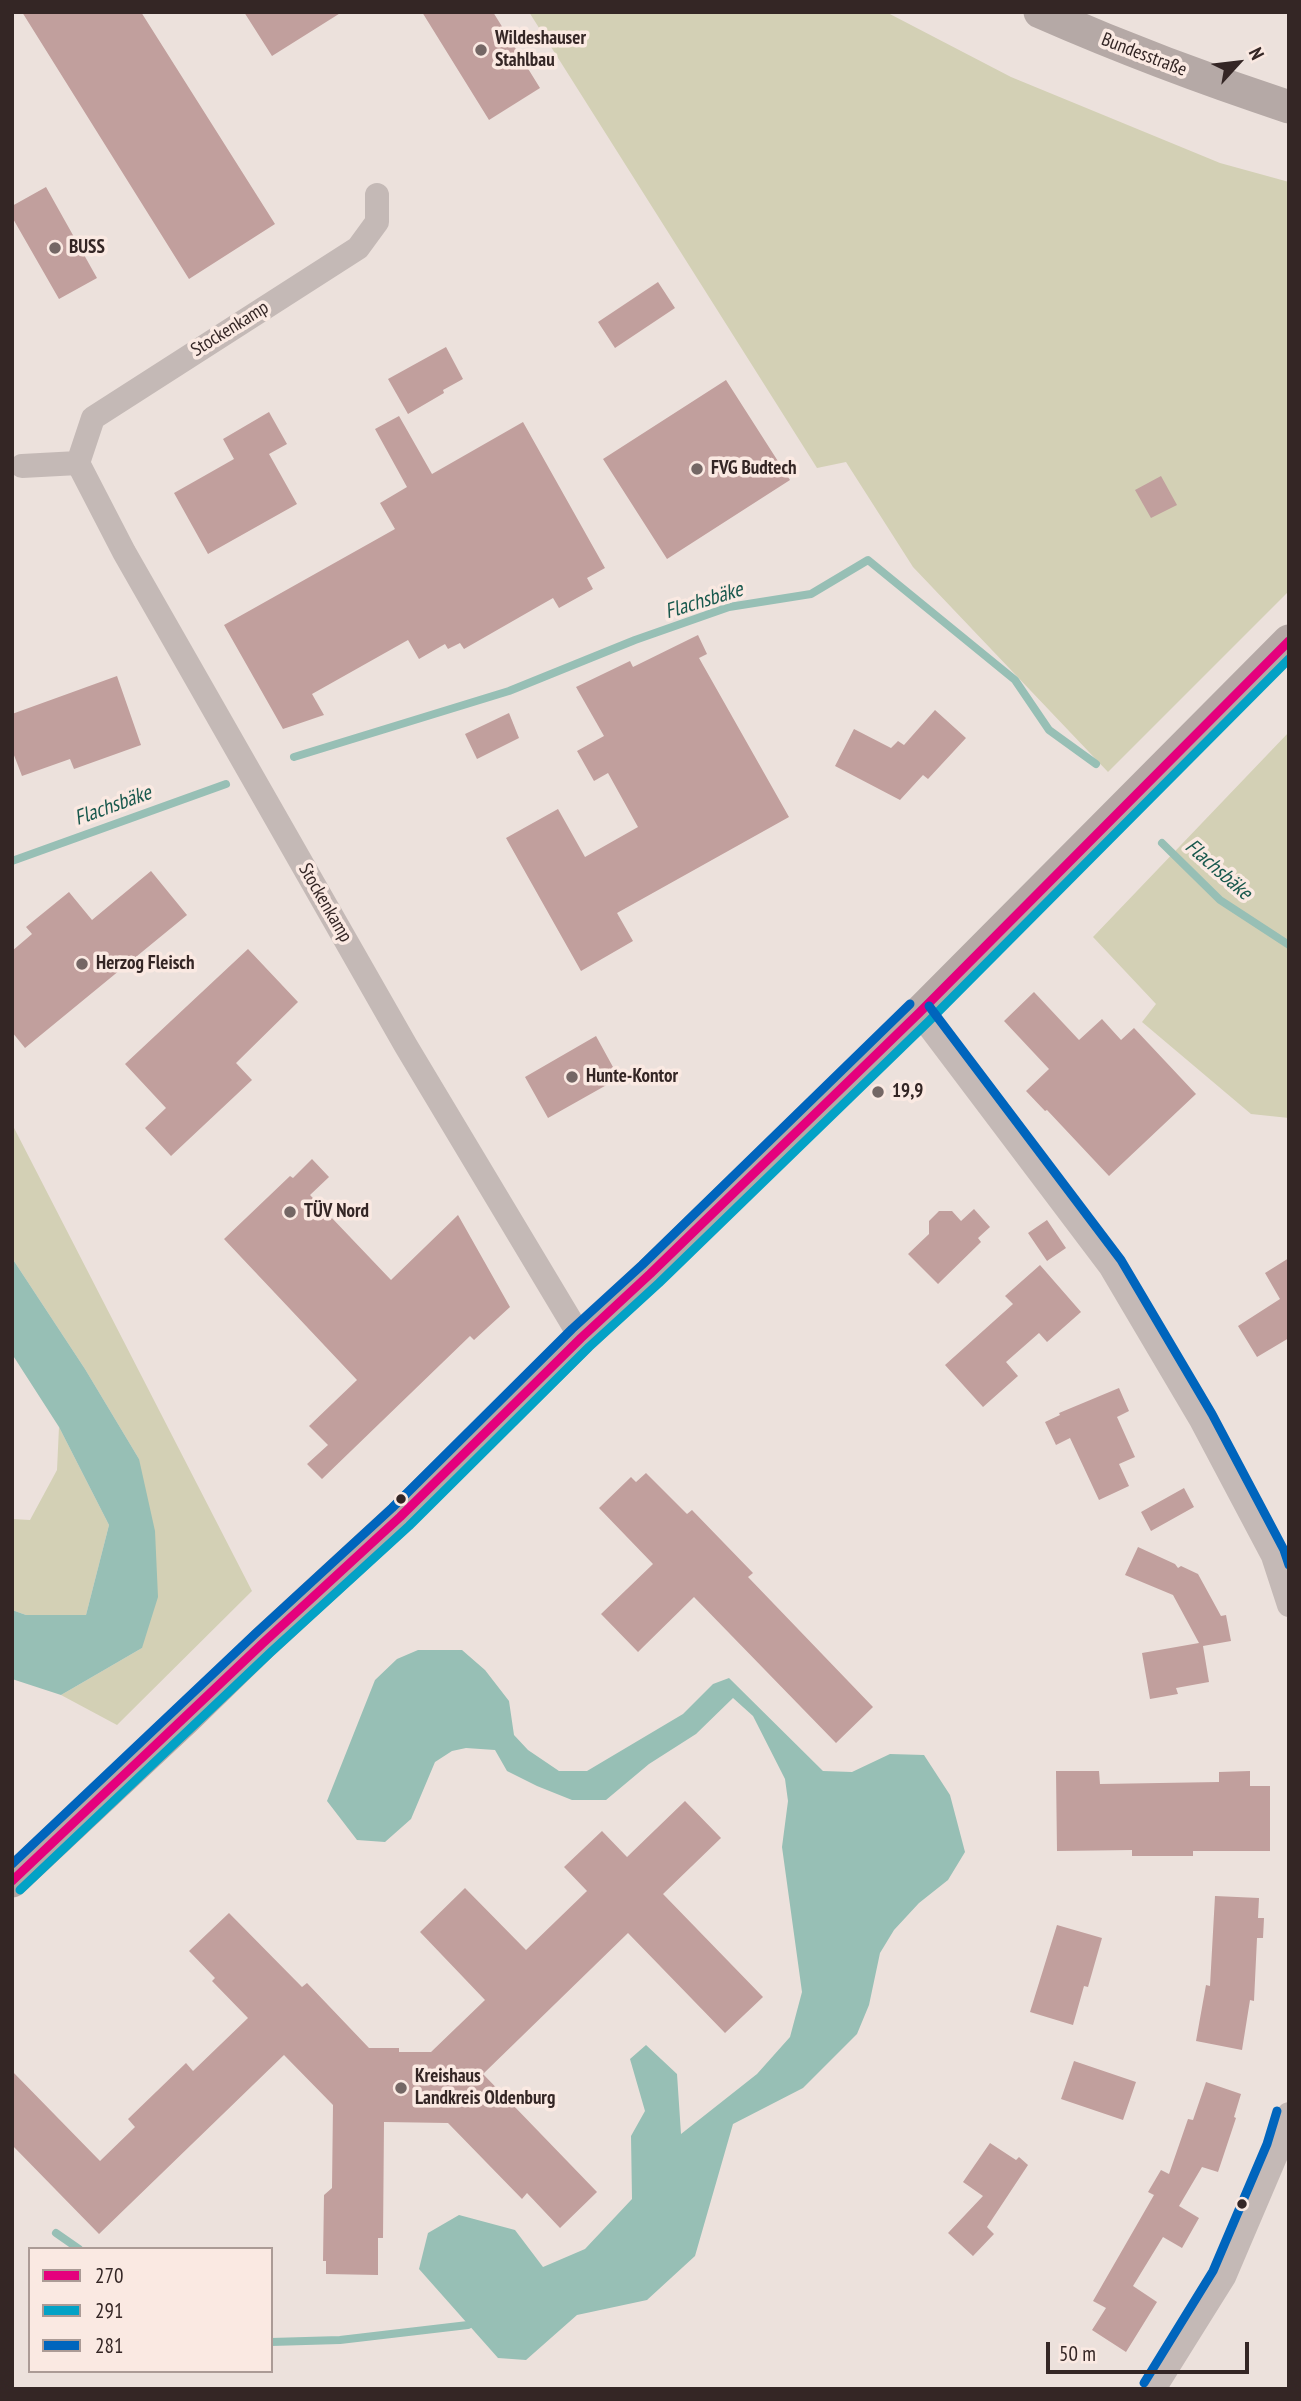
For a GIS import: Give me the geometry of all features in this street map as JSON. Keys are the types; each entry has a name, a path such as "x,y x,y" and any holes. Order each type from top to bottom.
{"main road":[{"name":"Bundesstraße","path":"1040,12 1152,59 1289,107"},
{"path":"12,1881 400,1517 581,1338 919,1013 1289,641"}],"street":[{"name":"Stockenkamp","path":"377,195 377,222 358,248 93,418 78,463 124,552 406,1046 581,1338"},
{"path":"22,466 78,463"},
{"path":"919,1013 1110,1266 1202,1420 1273,1556 1289,1605"},
{"path":"1154,2389 1224,2277 1279,2148 1289,2114"}],"shaded area":[{"path":"529,12 886,12 1011,77 1220,163 1289,182 1289,591 1108,772 913,567 846,462 817,468"},
{"path":"1289,732 1289,1118 1251,1114 1142,1022 1156,1004 1093,937"},
{"path":"12,1124 252,1591 117,1725 61,1695 142,1648 139,1459 85,1369 12,1258"},
{"path":"59,1427 109,1525 86,1615 26,1615 12,1610 12,1519 30,1520 57,1470"}],"water":[{"path":"12,1258 85,1369 139,1459 155,1531 158,1597 142,1648 61,1695 12,1679 12,1610 26,1615 86,1615 109,1525 59,1427 12,1354"},
{"path":"418,1650 462,1650 485,1670 509,1701 514,1735 528,1750 559,1771 587,1771 683,1714 713,1684 729,1678 823,1771 852,1772 890,1754 924,1755 950,1795 965,1852 948,1880 919,1903 894,1930 880,1953 869,2005 857,2034 803,2088 733,2124 695,2256 647,2300 577,2315 526,2360 498,2358 419,2269 428,2233 459,2215 515,2230 543,2267 585,2249 632,2199 631,2136 645,2111 630,2059 646,2045 677,2074 681,2134 757,2074 790,2037 802,1992 782,1847 788,1801 785,1779 753,1716 733,1698 696,1734 649,1764 606,1800 572,1800 507,1771 495,1750 466,1748 452,1751 435,1762 411,1819 385,1842 357,1840 327,1801 375,1680 397,1659"}],"building":[{"path":"22,12 141,12 275,224 189,279"},
{"path":"244,12 342,12 272,56"},
{"name":"Wildeshauser Stahlbau","path":"422,12 493,12 540,88 489,120"},
{"name":"BUSS","path":"46,187 97,278 59,299 12,217 12,206"},
{"path":"658,282 675,308 615,348 598,322"},
{"path":"446,347 463,379 408,414 388,379"},
{"name":"FVG Budtech","path":"726,380 790,480 667,559 603,459"},
{"path":"269,412 287,444 269,454 297,504 208,554 174,493 234,459 223,439"},
{"path":"399,416 432,474 523,422 605,568 587,578 593,589 559,608 553,598 464,649 460,643 448,649 445,644 419,659 408,640 312,694 324,715 283,729 224,625 395,529 380,503 407,487 375,429"},
{"path":"1161,476 1177,505 1151,518 1135,490"},
{"path":"698,635 707,654 699,658 789,817 617,913 633,941 581,971 506,838 558,809 585,857 638,827 608,773 594,781 577,751 604,736 576,687 630,661 633,667"},
{"path":"117,676 141,745 74,769 70,759 22,776 12,750 12,714"},
{"path":"935,710 966,738 928,779 923,775 900,800 835,766 854,729 891,748 898,741 904,745"},
{"path":"509,713 519,738 477,759 465,734"},
{"name":"Herzog Fleisch","path":"151,871 187,915 25,1048 12,1032 12,951 32,934 26,927 69,892 92,920"},
{"path":"248,949 298,1002 236,1063 252,1080 171,1156 145,1128 166,1108 125,1064"},
{"path":"1034,992 1079,1040 1102,1019 1121,1040 1134,1028 1196,1094 1109,1176 1026,1091 1049,1069 1004,1021"},
{"name":"Hunte-Kontor","path":"596,1036 619,1078 548,1118 525,1077"},
{"path":"312,1159 329,1177 310,1195 391,1280 458,1215 510,1307 474,1340 470,1336 322,1479 307,1464 328,1445 309,1426 357,1380 224,1239 290,1176 293,1178"},
{"path":"974,1209 990,1227 978,1238 981,1242 938,1284 908,1254 929,1234 929,1221 939,1211 952,1211 961,1221"},
{"path":"1047,1220 1066,1248 1047,1261 1028,1233"},
{"path":"1289,1258 1289,1338 1257,1357 1238,1326 1280,1299 1265,1273"},
{"path":"1040,1265 1081,1312 1047,1342 1039,1333 1006,1362 1018,1376 983,1407 945,1365 1013,1304 1005,1296"},
{"path":"1119,1388 1129,1411 1117,1417 1135,1457 1119,1464 1129,1486 1099,1500 1070,1438 1056,1445 1045,1422 1060,1415 1059,1413"},
{"path":"646,1473 687,1514 692,1510 753,1573 748,1577 873,1707 836,1743 694,1597 638,1652 601,1614 653,1564 599,1508 631,1477 636,1482"},
{"path":"1184,1488 1194,1507 1151,1531 1141,1512"},
{"path":"1138,1547 1175,1564 1178,1568 1181,1566 1198,1574 1221,1616 1226,1615 1231,1641 1203,1646 1209,1682 1176,1688 1178,1694 1150,1699 1142,1653 1199,1643 1173,1595 1125,1575"},
{"path":"1056,1771 1099,1771 1100,1784 1219,1782 1219,1772 1250,1771 1250,1786 1270,1786 1270,1851 1193,1851 1193,1856 1132,1856 1132,1850 1057,1851"},
{"name":"Kreishaus Landkreis Oldenburg","path":"685,1801 721,1838 663,1894 763,1997 725,2033 628,1933 483,2074 597,2192 560,2228 527,2193 522,2199 448,2123 384,2122 383,2238 378,2238 378,2275 326,2274 326,2261 323,2261 324,2195 332,2188 333,2105 284,2055 99,2234 12,2145 12,2071 100,2161 135,2127 128,2119 186,2063 193,2071 248,2018 212,1981 215,1978 189,1951 229,1913 302,1987 307,1983 369,2048 431,2052 485,2000 420,1932 465,1888 526,1950 587,1891 564,1867 602,1831 627,1857"},
{"path":"1215,1896 1259,1898 1258,1918 1264,1918 1263,1938 1257,1938 1254,2001 1250,2000 1242,2050 1196,2041 1206,1985 1210,1986"},
{"path":"1057,1925 1102,1938 1088,1987 1084,1986 1073,2025 1030,2012"},
{"path":"1074,2061 1136,2082 1123,2120 1061,2099"},
{"path":"1206,2082 1241,2094 1234,2117 1236,2118 1218,2172 1202,2167 1179,2206 1199,2218 1182,2248 1163,2237 1133,2286 1157,2302 1126,2352 1092,2330 1106,2308 1093,2301 1154,2195 1148,2192 1161,2170 1169,2174 1188,2119 1193,2120"},
{"path":"990,2143 1016,2160 1019,2157 1028,2165 987,2227 994,2234 973,2256 948,2233 983,2196 963,2182"}],"waterway":[{"name":"Flachsbäke","path":"294,757 509,691 635,640 729,607 811,594 868,560 1015,680 1049,730 1096,764"},
{"name":"Flachsbäke","path":"12,861 226,784"},
{"name":"Flachsbäke","path":"1162,843 1220,900 1289,945"},
{"path":"56,2233 76,2247"},
{"path":"273,2342 340,2340 468,2325"}],"transit line":[{"name":"270","path":"12,1881 400,1517 581,1338 919,1013 1289,641"},
{"name":"291","path":"20,1890 271,1652 409,1526 589,1347 659,1283 928,1022 1289,659"},
{"name":"281","path":"12,1864 392,1508 572,1329 642,1265 910,1004"},
{"name":"281","path":"929,1006 1121,1260 1212,1414 1284,1550 1289,1565"},
{"name":"281","path":"1144,2383 1213,2271 1267,2144 1277,2111"}],"place":[{"name":"Wildeshauser Stahlbau","path":"481,50"},
{"name":"BUSS","path":"55,248"},
{"name":"FVG Budtech","path":"697,469"},
{"name":"Herzog Fleisch","path":"82,964"},
{"name":"Hunte-Kontor","path":"572,1077"},
{"name":"19,9","path":"878,1092"},
{"name":"TÜV Nord","path":"290,1212"},
{"name":"Kreishaus Landkreis Oldenburg","path":"401,2088"}]}
